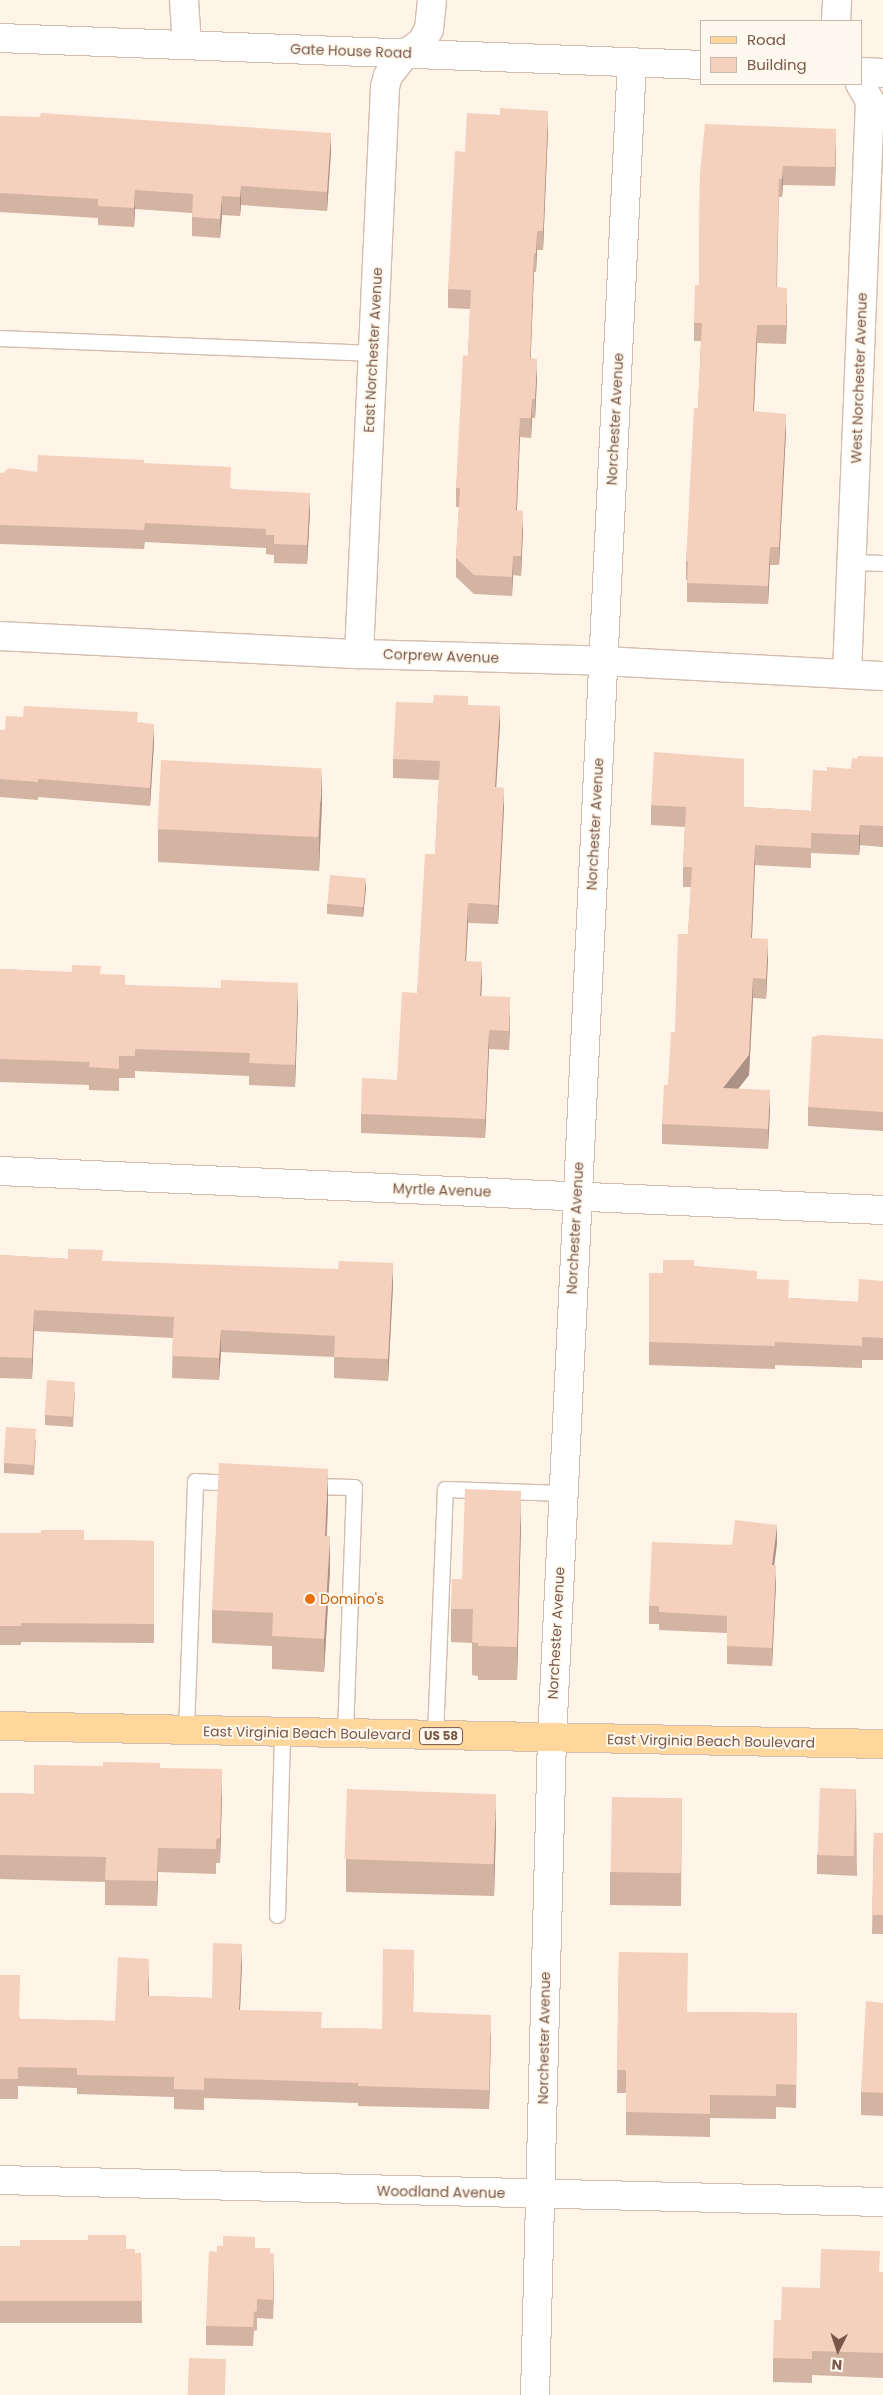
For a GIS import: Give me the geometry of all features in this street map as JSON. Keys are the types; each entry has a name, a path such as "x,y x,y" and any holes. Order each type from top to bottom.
{"main road":[{"name":"East Virginia Beach Boulevard","path":"0,1726 883,1744"}],"street":[{"path":"184,0 187,45"},
{"name":"East Norchester Avenue","path":"359,654 385,87 388,76 406,54 421,42 429,29 432,0"},
{"path":"836,20 837,0"},
{"name":"Gate House Road","path":"0,38 700,65"},
{"name":"Norchester Avenue","path":"535,2395 552,1738 576,1196 604,661 632,62"},
{"path":"863,72 883,73"},
{"name":"West Norchester Avenue","path":"848,674 870,101 861,85"},
{"name":"Corprew Avenue","path":"0,636 359,654 604,661 883,676"},
{"name":"Myrtle Avenue","path":"0,1171 883,1210"},
{"name":"Woodland Avenue","path":"0,2180 883,2202"}],"lane":[{"path":"0,338 373,353"},
{"path":"852,562 883,563"},
{"path":"186,1730 195,1481 254,1483"},
{"path":"294,1485 354,1487 344,1733"},
{"path":"435,1736 445,1489 563,1492"},
{"path":"277,1915 282,1732"}],"building":[{"path":"500,108 548,111 543,231 537,231 536,253 534,253 530,358 537,359 535,399 532,399 531,418 520,418 516,510 523,511 521,556 513,556 512,577 474,575 456,558 460,488 456,488 463,355 468,356 471,290 448,289 455,151 465,152 467,113 500,115"},
{"path":"41,113 331,133 327,192 241,186 240,197 222,196 220,219 192,217 193,194 135,190 134,208 98,206 98,199 0,193 0,116 40,117"},
{"path":"705,124 836,129 835,167 783,166 782,179 779,179 776,287 787,288 786,325 757,325 753,411 786,414 779,547 770,547 768,586 687,583 688,561 686,562 694,408 698,408 702,323 694,323 695,285 699,285 700,174"},
{"path":"38,455 144,460 144,463 231,467 230,489 310,493 307,545 274,544 274,535 266,535 266,529 145,523 144,530 0,525 0,473 9,468 37,472"},
{"path":"434,695 468,696 468,705 500,706 495,787 504,788 498,905 468,903 465,961 482,962 480,996 510,997 509,1031 489,1030 485,1119 361,1114 362,1078 397,1080 402,992 417,993 425,854 435,854 440,761 393,759 396,702 433,703"},
{"path":"24,706 138,712 137,722 154,724 150,788 38,779 38,782 0,779 0,730 5,730 6,716 23,717"},
{"path":"654,752 744,759 744,807 811,811 813,770 827,771 827,767 851,769 852,758 857,759 858,756 883,757 883,826 860,825 859,835 811,833 811,848 755,845 751,938 768,939 766,979 753,978 749,1055 723,1088 770,1090 768,1129 662,1124 664,1085 668,1085 671,1032 675,1032 678,934 688,934 692,867 683,867 686,807 651,805"},
{"path":"161,760 322,768 318,837 157,829"},
{"path":"330,875 366,878 363,907 327,904"},
{"path":"72,965 101,966 100,974 125,975 125,985 221,988 221,980 298,983 295,1065 249,1063 250,1053 135,1049 135,1056 119,1056 119,1069 89,1067 90,1062 0,1059 0,969 72,972"},
{"path":"822,1035 883,1039 883,1112 808,1107 812,1037"},
{"path":"68,1249 103,1250 102,1261 338,1269 339,1261 393,1263 388,1359 334,1357 335,1336 221,1330 219,1358 172,1356 174,1317 34,1310 32,1358 0,1357 0,1255 68,1259"},
{"path":"663,1260 694,1260 694,1266 757,1271 757,1279 789,1280 788,1298 858,1302 859,1279 883,1281 883,1338 862,1337 862,1346 775,1342 775,1346 649,1342 649,1273 663,1273"},
{"path":"47,1380 75,1382 72,1417 45,1415"},
{"path":"6,1427 36,1429 33,1465 3,1463"},
{"path":"219,1463 328,1469 325,1536 330,1536 324,1639 272,1636 273,1613 212,1610"},
{"path":"465,1489 521,1491 517,1647 478,1646 478,1643 472,1642 473,1609 451,1609 452,1579 462,1579"},
{"path":"735,1520 777,1525 772,1565 776,1565 772,1648 727,1646 727,1616 659,1612 659,1606 649,1606 652,1542 732,1545"},
{"path":"41,1530 84,1530 84,1540 154,1541 154,1624 21,1623 21,1626 0,1626 0,1533 41,1533"},
{"path":"103,1762 160,1763 160,1768 222,1769 220,1838 216,1839 216,1849 158,1848 157,1881 105,1880 106,1857 0,1855 0,1793 34,1794 34,1765 103,1766"},
{"path":"820,1788 856,1789 854,1856 818,1855"},
{"path":"347,1789 496,1794 493,1864 345,1859"},
{"path":"612,1797 682,1798 681,1873 611,1872"},
{"path":"874,1833 883,1833 883,1915 872,1915"},
{"path":"213,1943 242,1944 239,2010 322,2012 321,2028 382,2029 383,1949 414,1950 413,2012 491,2015 489,2090 358,2086 358,2083 204,2078 204,2090 174,2089 174,2077 77,2075 77,2068 18,2067 18,2079 0,2079 0,1975 20,1975 19,2019 115,2021 118,1957 149,1959 148,1996 212,1998"},
{"path":"619,1952 688,1953 687,2012 797,2013 796,2085 776,2084 776,2096 710,2095 710,2114 626,2112 626,2070 617,2070"},
{"path":"866,2001 883,2003 883,2093 861,2092"},
{"path":"88,2235 126,2235 126,2249 135,2249 135,2254 141,2253 142,2301 0,2301 0,2246 20,2246 20,2240 88,2240"},
{"path":"223,2236 255,2237 255,2248 270,2248 270,2253 274,2254 273,2300 257,2299 257,2311 254,2312 253,2327 206,2326 209,2251 217,2252 217,2246 223,2246"},
{"path":"821,2249 880,2251 879,2272 883,2272 883,2353 812,2351 812,2359 773,2358 774,2320 781,2320 782,2287 820,2288"},
{"path":"189,2358 226,2359 225,2395 188,2395"}],"place":[{"name":"Domino's","path":"310,1599"}]}
